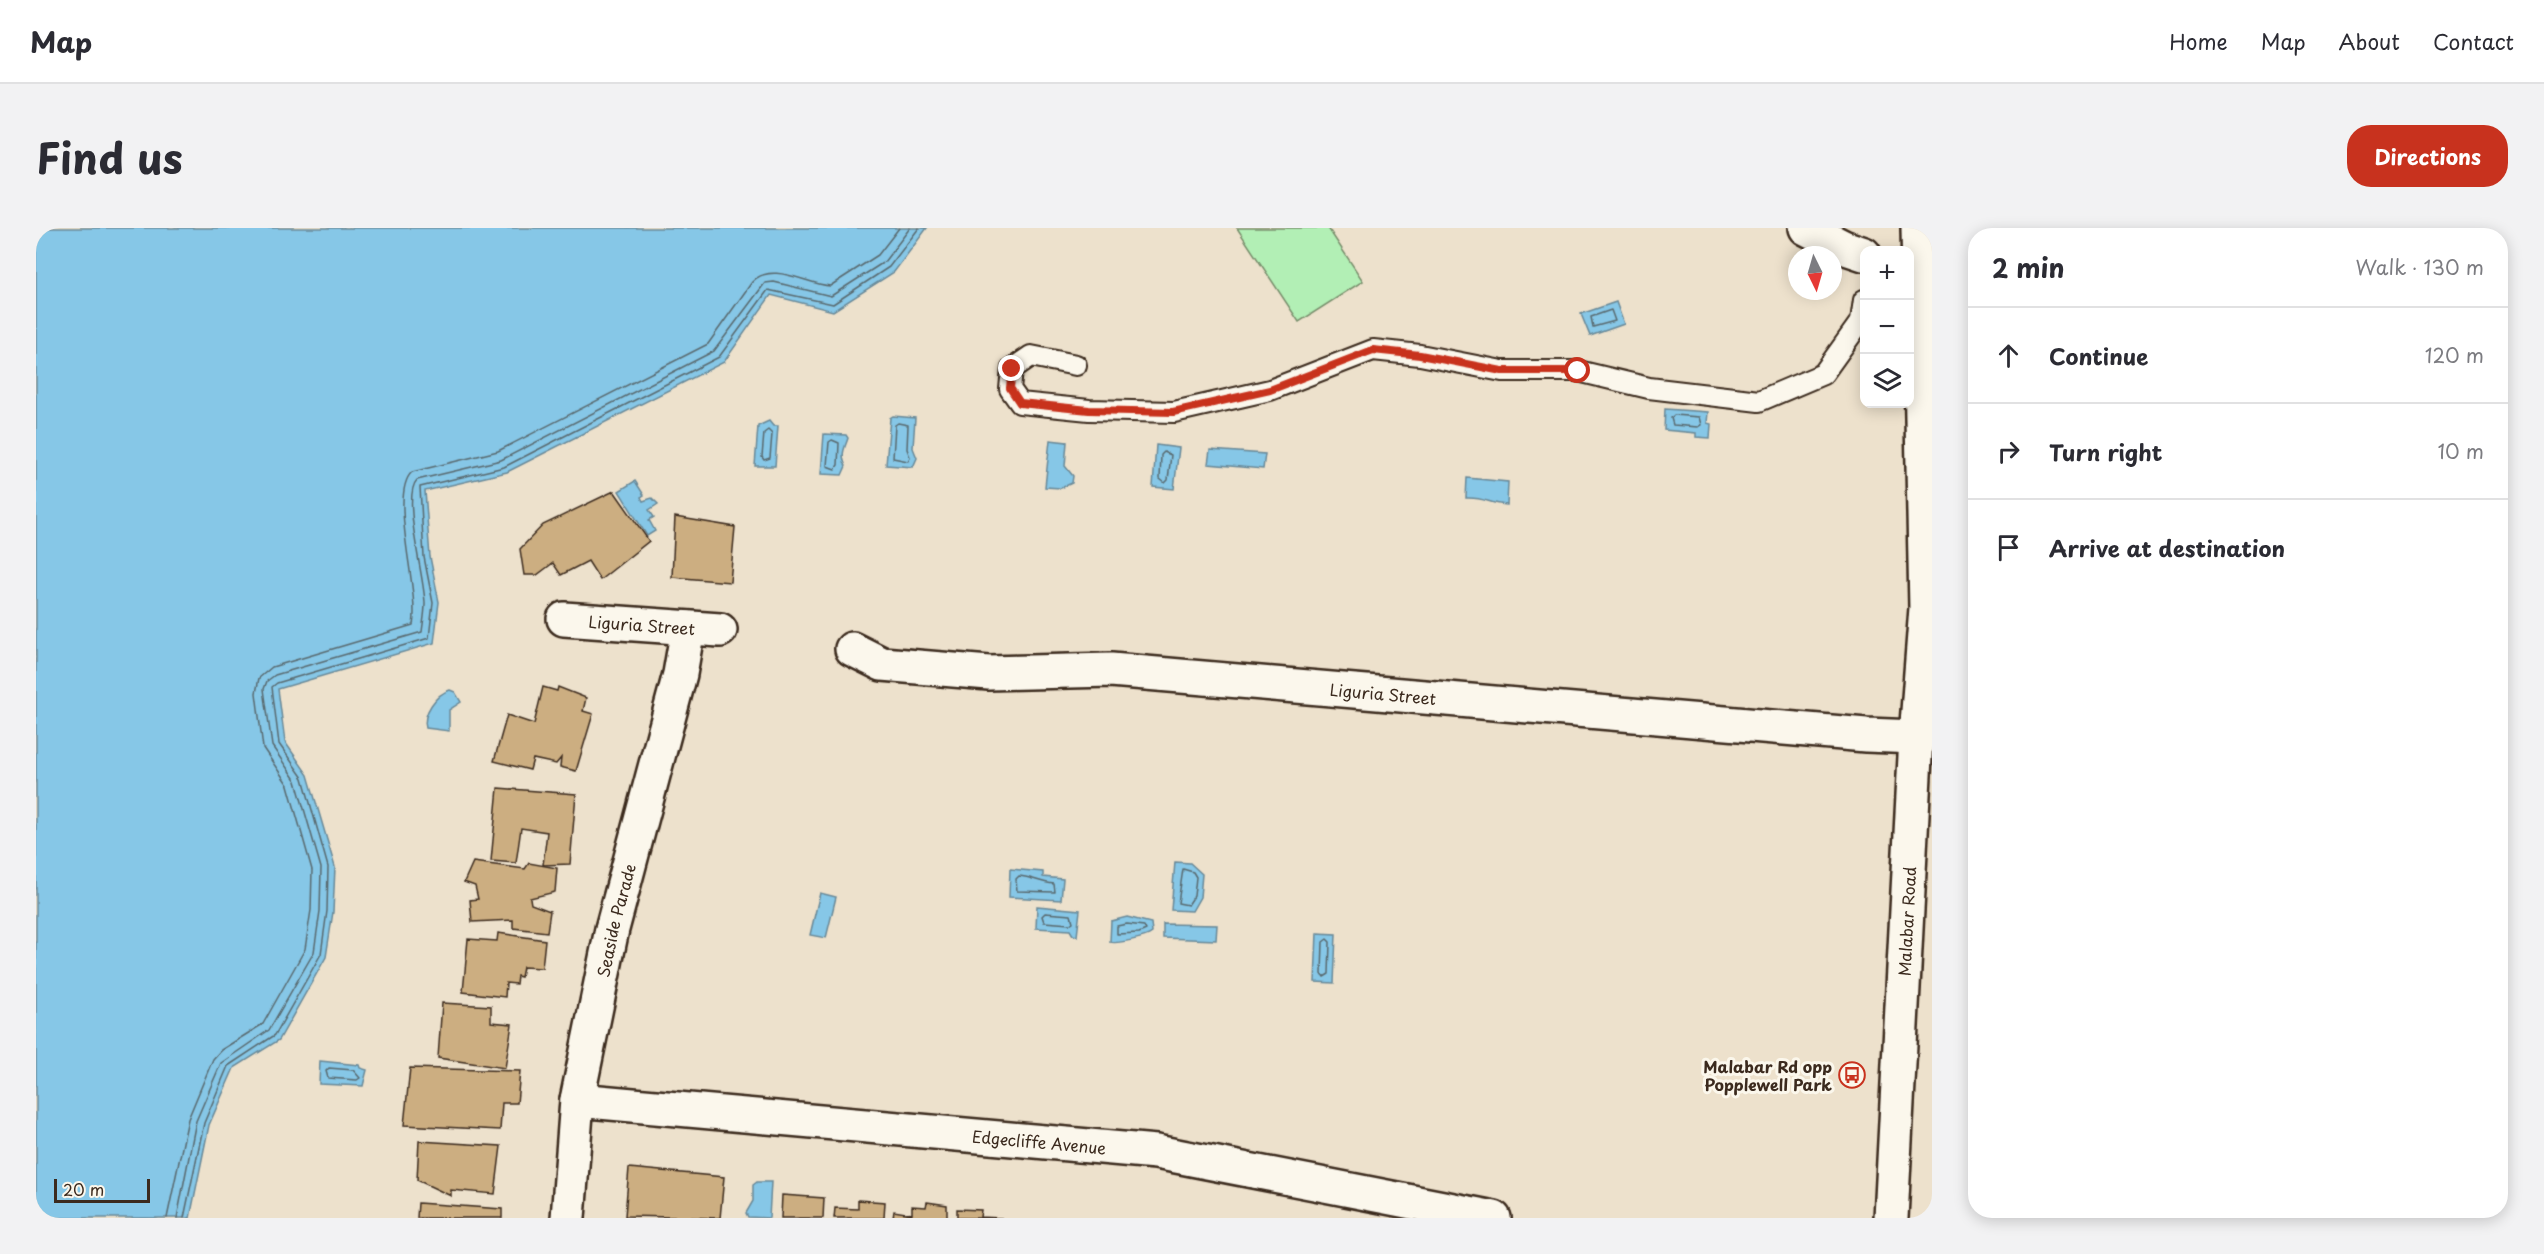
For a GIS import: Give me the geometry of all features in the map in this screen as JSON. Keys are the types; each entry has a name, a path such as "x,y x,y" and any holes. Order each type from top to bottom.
{"street":[{"path":"1806,228 1843,247 1860,253"},
{"name":"Malabar Road","path":"1891,1218 1916,737 1929,608 1914,265 1918,228"},
{"name":"Liguria Street","path":"564,619 720,630"},
{"name":"Seaside Parade","path":"568,1218 577,1100 612,929 680,674 688,628"},
{"name":"Liguria Street","path":"852,649 882,664 989,673 1111,670 1866,735 1916,737"},
{"name":"Edgecliffe Avenue","path":"577,1100 1156,1152 1494,1218"}],"lane":[{"path":"1077,365 1031,356 1012,369 1010,388 1020,403 1089,410 1173,412 1270,390 1373,350 1420,355 1502,371 1578,371 1650,388 1758,400 1822,374 1860,322"}],"green space":[{"path":"1237,228 1328,228 1363,281 1299,322"}],"water":[{"path":"36,228 927,228 894,272 833,311 771,295 724,362 507,472 425,491 430,557 439,602 434,643 278,689 285,742 308,775 335,867 333,912 326,957 279,1040 234,1068 209,1125 190,1218 36,1218"},
{"path":"1616,302 1624,324 1590,336 1581,314"},
{"path":"1665,409 1708,412 1707,423 1711,424 1710,438 1696,437 1696,433 1664,430"},
{"path":"893,416 915,418 913,448 917,458 913,467 886,465 890,418"},
{"path":"769,421 773,426 778,426 775,466 755,466 758,426"},
{"path":"824,434 846,435 848,438 843,455 846,466 842,475 821,474"},
{"path":"1050,440 1067,442 1065,466 1073,476 1072,483 1061,488 1045,487"},
{"path":"1156,445 1179,448 1174,489 1153,487"},
{"path":"1210,450 1265,454 1263,469 1208,464"},
{"path":"1467,478 1508,482 1507,505 1466,498"},
{"path":"635,481 644,495 641,497 643,501 652,498 658,504 649,510 654,517 649,520 655,531 647,536 619,491"},
{"path":"450,690 455,692 461,702 449,710 449,731 426,728 426,717 431,705"},
{"path":"1175,862 1190,863 1202,874 1200,897 1192,911 1171,910"},
{"path":"1010,869 1043,872 1043,877 1063,879 1061,900 1009,897"},
{"path":"820,893 836,897 826,938 810,935"},
{"path":"1037,906 1080,910 1077,936 1073,935 1070,930 1036,928"},
{"path":"1127,917 1151,923 1152,933 1131,940 1110,942 1111,921"},
{"path":"1163,924 1217,925 1216,940 1163,938"},
{"path":"1317,933 1336,934 1334,983 1315,982"},
{"path":"320,1061 359,1065 360,1068 367,1070 363,1086 319,1084"},
{"path":"757,1182 771,1182 769,1218 748,1217 746,1213 753,1201 753,1185"}],"building":[{"path":"614,491 649,541 600,580 588,561 561,575 553,563 537,575 524,575 520,549 543,525"},
{"path":"675,517 735,527 730,582 672,577"},
{"path":"543,687 557,691 558,687 586,698 583,711 593,714 576,771 560,767 561,758 556,764 533,759 530,770 494,761 507,715 534,724"},
{"path":"498,788 576,794 570,864 543,865 547,832 521,828 516,863 491,861"},
{"path":"473,862 525,869 529,863 557,868 555,892 530,898 531,904 550,911 547,932 513,928 513,920 472,922 470,900 478,899 475,886 464,882"},
{"path":"498,933 545,940 542,968 523,967 521,977 517,976 516,984 506,983 505,997 463,992 468,939 497,941"},
{"path":"442,1003 491,1006 491,1022 512,1024 505,1068 438,1058"},
{"path":"410,1068 520,1071 517,1103 502,1103 500,1130 404,1125"},
{"path":"419,1141 501,1146 495,1194 451,1190 451,1196 417,1180"},
{"path":"629,1168 724,1177 720,1218 625,1216"},
{"path":"782,1195 824,1198 823,1218 781,1218"},
{"path":"858,1200 885,1202 884,1218 834,1218 835,1208 858,1209"},
{"path":"927,1202 947,1205 947,1218 893,1218 894,1211 912,1214 912,1206 926,1207"},
{"path":"418,1203 502,1209 502,1218 417,1218"},
{"path":"957,1209 981,1210 980,1217 1002,1218 957,1218"}],"place":[{"name":"Malabar Rd opp Popplewell Park","path":"1852,1075"}],"route":[{"path":"1012,369 1010,388 1020,403 1089,410 1173,412 1270,390 1373,350 1420,355 1502,371 1578,371"}]}
